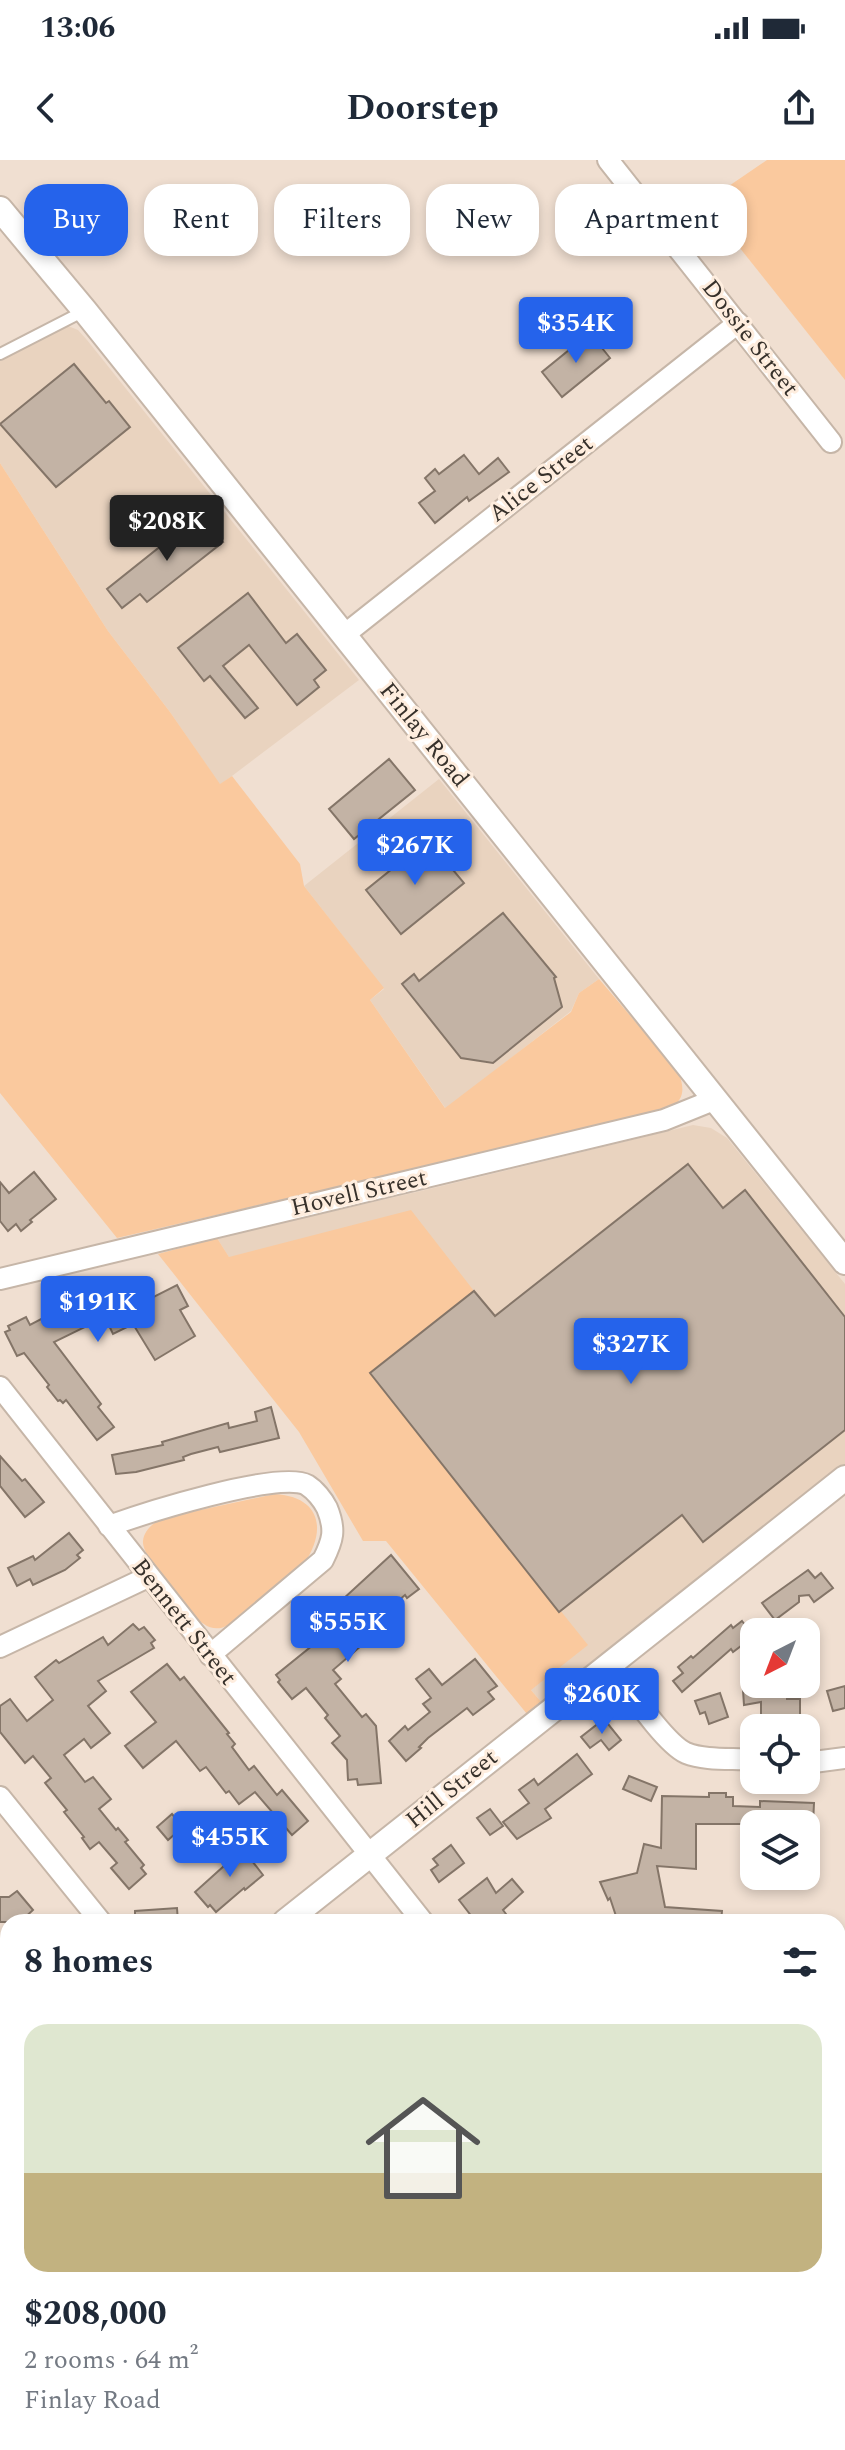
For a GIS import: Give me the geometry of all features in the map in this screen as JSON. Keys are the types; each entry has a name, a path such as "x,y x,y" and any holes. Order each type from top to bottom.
{"street":[{"name":"Dossie Street","path":"608,160 831,442"},
{"name":"Finlay Road","path":"0,209 85,311 845,1262"},
{"name":"Alice Street","path":"344,635 738,323"},
{"name":"Hovell Street","path":"0,1279 664,1120 716,1099"},
{"name":"Bennett Street","path":"0,1387 417,1914"},
{"name":"Hill Street","path":"295,1914 845,1478"},
{"path":"109,1526 158,1509 289,1481 306,1485 323,1500 332,1519 333,1540 323,1560 210,1655"},
{"path":"0,1647 148,1577"},
{"path":"610,1664 683,1752 740,1759"},
{"path":"820,1761 845,1758"},
{"path":"0,1797 95,1914"}],"lane":[{"path":"0,354 85,311"}],"shaded area":[{"path":"767,160 845,160 845,380 746,256 747,184 732,184"},
{"path":"68,326 78,330 87,340 359,680 220,785 170,712 108,631 0,463 0,361"},
{"path":"0,463 108,631 220,784 232,776 300,864 304,886 384,988 370,1000 445,1108 571,1012 579,993 599,979 679,1073 682,1092 676,1105 671,1109 117,1238 0,1093"},
{"path":"439,779 599,979 579,993 571,1011 446,1109 370,1000 384,989 304,886"},
{"path":"693,1125 711,1128 727,1138 845,1284 845,1465 542,1703 412,1548 217,1238"},
{"path":"411,1210 474,1291 370,1373 588,1645 531,1690 542,1703 527,1714 386,1541 363,1541 299,1432 158,1254 217,1238 229,1257"},
{"path":"275,1494 302,1501 310,1509 317,1528 311,1551 304,1564 241,1618 221,1628 208,1626 188,1610 157,1572 144,1549 145,1533 163,1518"}],"building":[{"path":"590,333 610,358 562,397 542,372"},
{"path":"74,364 130,427 56,487 0,424"},
{"path":"464,455 479,474 498,458 509,472 469,501 467,497 435,523 419,503 435,491 425,478 435,469 439,474"},
{"path":"201,514 223,542 147,602 140,594 122,608 107,589"},
{"path":"248,593 286,643 297,634 326,670 314,680 319,687 297,705 249,645 223,666 258,708 245,718 210,676 204,681 178,648"},
{"path":"389,759 415,790 354,839 329,809"},
{"path":"428,840 464,883 401,934 366,890"},
{"path":"503,913 556,977 562,1007 493,1063 461,1058 402,984 414,974 419,981"},
{"path":"688,1164 723,1208 745,1190 845,1317 845,1430 703,1542 682,1515 559,1612 370,1373 474,1291 495,1316"},
{"path":"34,1172 56,1199 21,1231 16,1224 8,1231 0,1221 0,1182 9,1193"},
{"path":"177,1285 188,1306 180,1310 195,1336 155,1360 133,1324 113,1334 105,1317 54,1342 101,1404 98,1407 114,1427 97,1440 66,1400 63,1403 58,1401 24,1353 17,1356 5,1332 10,1330 8,1326 26,1317 30,1325 68,1305 70,1310 82,1304 85,1311 114,1296 117,1302 128,1296 134,1307"},
{"path":"271,1407 279,1438 220,1452 218,1447 183,1457 184,1460 116,1474 112,1455 163,1445 162,1442 228,1423 229,1428 257,1421 255,1412"},
{"path":"0,1456 44,1502 25,1517 0,1486"},
{"path":"69,1533 83,1550 77,1555 80,1558 65,1570 33,1585 30,1579 17,1586 8,1568 33,1556 35,1560"},
{"path":"391,1555 419,1589 407,1598 405,1595 371,1624 377,1632 333,1670 341,1679 335,1684 362,1717 366,1714 376,1726 381,1783 358,1785 357,1779 348,1780 347,1760 332,1743 340,1736 325,1718 328,1715 306,1688 292,1699 276,1675 313,1645 303,1631"},
{"path":"808,1570 815,1578 821,1573 833,1588 814,1602 809,1595 799,1596 799,1602 778,1618 773,1618 762,1603"},
{"path":"740,1623 740,1647 733,1652 731,1649 682,1692 673,1681 683,1673 678,1667 731,1625 733,1628"},
{"path":"133,1624 139,1630 144,1627 155,1640 151,1643 154,1648 98,1681 106,1691 88,1706 110,1733 91,1748 84,1739 64,1755 85,1782 93,1777 111,1799 99,1809 128,1840 125,1842 144,1865 141,1868 146,1874 129,1889 111,1868 117,1863 99,1842 90,1849 82,1838 64,1812 67,1810 45,1783 51,1778 33,1756 25,1763 0,1732 0,1706 10,1699 27,1721 53,1700 35,1677 56,1660 59,1663 103,1637 108,1645"},
{"path":"475,1659 497,1686 488,1692 494,1699 473,1715 467,1708 428,1738 406,1761 389,1741 405,1726 408,1730 430,1712 423,1704 431,1698 416,1679 429,1669 442,1685"},
{"path":"167,1664 180,1680 184,1677 229,1733 235,1744 232,1747 249,1770 254,1766 277,1795 282,1790 308,1821 292,1835 255,1792 239,1804 206,1767 200,1771 176,1741 143,1768 125,1746 156,1722 131,1692"},
{"path":"845,1686 845,1708 833,1711 827,1691"},
{"path":"720,1693 728,1717 709,1724 705,1712 700,1714 695,1701"},
{"path":"744,1698 800,1699 800,1714 761,1714 761,1702 744,1705"},
{"path":"604,1719 621,1740 609,1750 601,1740 590,1748 581,1737"},
{"path":"577,1754 592,1774 545,1809 551,1818 517,1839 503,1822 529,1803 519,1790 534,1779 538,1785"},
{"path":"629,1776 657,1787 651,1801 623,1789"},
{"path":"709,1793 726,1793 726,1797 733,1797 733,1806 760,1807 760,1801 814,1803 814,1810 740,1810 740,1824 696,1824 696,1869 657,1866 665,1907 722,1911 722,1914 615,1914 600,1882 637,1873 644,1844 661,1848 662,1796 709,1797"},
{"path":"490,1809 503,1826 490,1835 477,1818"},
{"path":"172,1814 183,1827 168,1840 157,1827"},
{"path":"238,1843 263,1875 216,1912 195,1892 225,1865 220,1858"},
{"path":"451,1845 464,1863 439,1882 431,1870 438,1865 433,1859"},
{"path":"487,1878 496,1893 512,1879 523,1892 503,1910 506,1914 470,1914 459,1900"},
{"path":"17,1891 33,1910 29,1914 0,1914 0,1897 9,1897"},
{"path":"177,1908 177,1914 135,1914 135,1911"}]}
